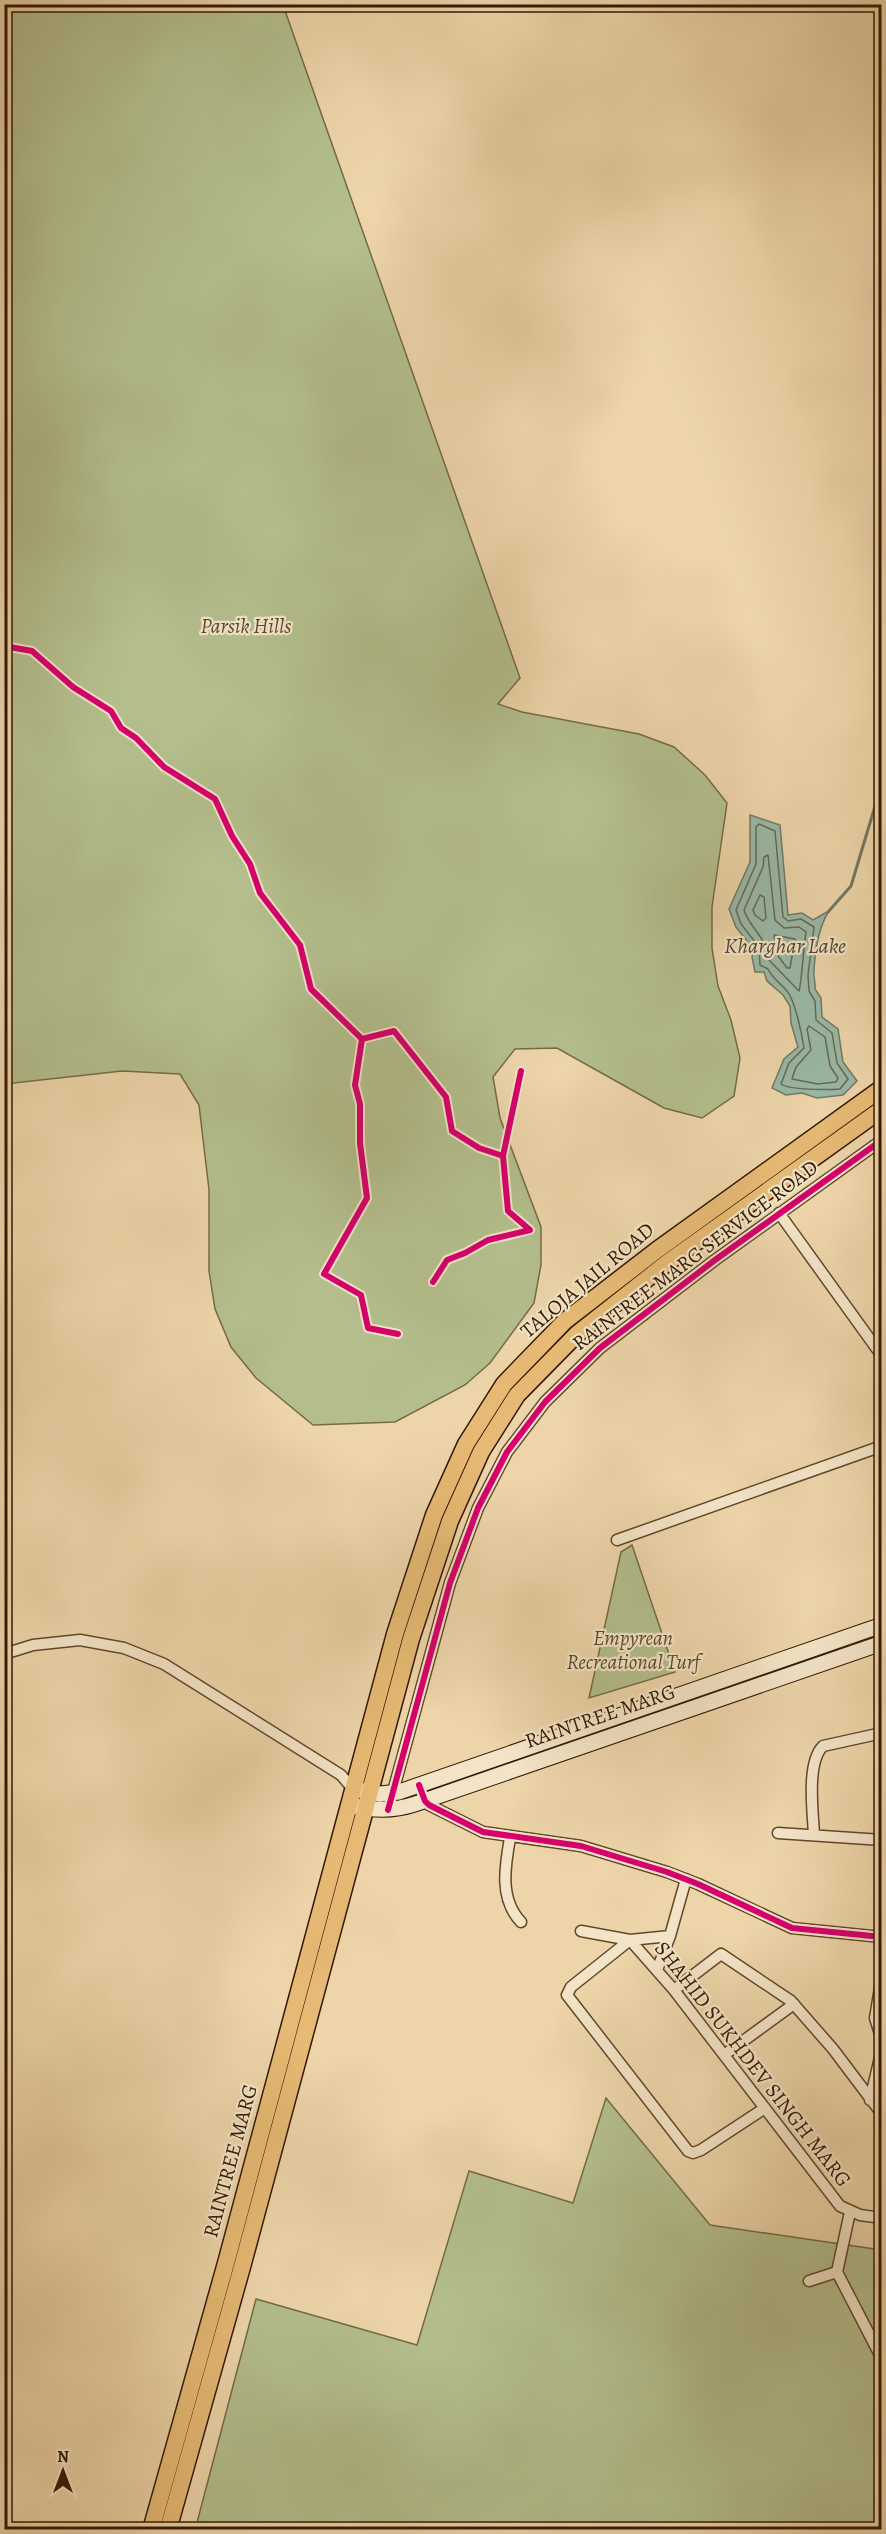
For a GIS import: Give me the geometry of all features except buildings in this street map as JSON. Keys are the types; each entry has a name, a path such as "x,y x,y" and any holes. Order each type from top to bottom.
{"main road":[{"name":"TALOJA JAIL ROAD","path":"359,1798 398,1623 426,1538 450,1477 466,1444 504,1384 565,1321 609,1285 882,1088"},
{"name":"TALOJA JAIL ROAD","path":"359,1798 446,1532 481,1452 518,1395 569,1341 620,1298 882,1109"},
{"name":"RAINTREE MARG","path":"359,1798 419,1785 882,1624"},
{"name":"RAINTREE MARG","path":"359,1798 388,1810 425,1801 882,1643"},
{"name":"RAINTREE MARG","path":"151,2529 359,1798"},
{"name":"RAINTREE MARG","path":"168,2529 245,2256 359,1798"}],"street":[{"name":"RAINTREE MARG SERVICE ROAD","path":"388,1810 450,1583 478,1508 507,1452 545,1402 600,1348 779,1213 882,1140"},
{"path":"779,1213 882,1356"},
{"path":"617,1540 882,1446"},
{"path":"4,1654 33,1645 80,1640 124,1648 164,1664 341,1775 359,1798"},
{"path":"813,1835 813,1768 818,1752 823,1746 882,1733"},
{"path":"419,1785 425,1801 449,1817 483,1832 510,1838 554,1841 581,1846 686,1879 792,1928 882,1937"},
{"path":"778,1833 882,1840"},
{"path":"510,1838 505,1870 506,1893 513,1914 521,1922"},
{"path":"657,1970 670,1936 686,1879"},
{"path":"581,1931 630,1940 670,1936"},
{"path":"630,1940 571,1987 567,1995 688,2151 693,2153 701,2150 765,2108"},
{"name":"SHAHID SUKHDEV SINGH MARG","path":"630,1940 674,1990 840,2206 850,2212 882,2218"},
{"path":"674,1990 721,1954 795,2004 833,2049 882,2114"},
{"path":"882,1976 875,2018 882,2040"},
{"path":"724,2055 795,2004"},
{"path":"870,2100 882,2049"},
{"path":"850,2212 837,2272 882,2360"},
{"path":"809,2281 837,2272"}],"green space":[{"name":"Parsik Hills","path":"4,5 283,5 520,678 498,704 522,712 639,734 674,747 705,775 727,803 712,907 712,948 718,986 731,1020 740,1058 734,1096 702,1118 664,1108 557,1048 515,1049 493,1077 500,1118 541,1227 541,1265 534,1303 490,1363 465,1385 395,1422 313,1425 256,1378 231,1347 215,1309 209,1271 209,1190 199,1105 180,1074 122,1071 5,1084"},
{"name":"Empyrean Recreational Turf","path":"632,1545 675,1672 589,1698 621,1552"},
{"path":"606,2098 710,2225 881,2250 881,2529 195,2530 256,2299 417,2345 469,2171 573,2203"}],"water":[{"name":"Kharghar Lake","path":"750,815 780,825 788,915 802,913 813,920 829,911 818,940 814,976 815,989 821,998 822,1017 838,1029 843,1062 857,1081 843,1095 817,1098 802,1093 786,1095 772,1088 784,1059 798,1047 791,1023 790,1006 783,995 767,981 764,972 755,972 752,957 754,950 736,927 729,909 750,862"}],"waterway":[{"path":"828,912 851,886 882,783"}],"cycle path":[{"path":"4,646 32,651 73,687 111,711 121,728 136,738 164,767 215,799 232,836 250,864 260,893 300,945 311,989 362,1039 394,1031 446,1097 452,1131 479,1148 503,1156 521,1071"},
{"path":"362,1039 355,1085 360,1104 360,1143 367,1198 324,1274 361,1295 368,1328 398,1334"},
{"path":"388,1810 450,1583 478,1508 507,1452 545,1402 600,1348 715,1260 882,1140"},
{"path":"433,1282 447,1260 488,1240 530,1230 508,1211 503,1156"},
{"path":"419,1785 429,1805 483,1832 581,1846 667,1872 792,1928 882,1937"}]}
